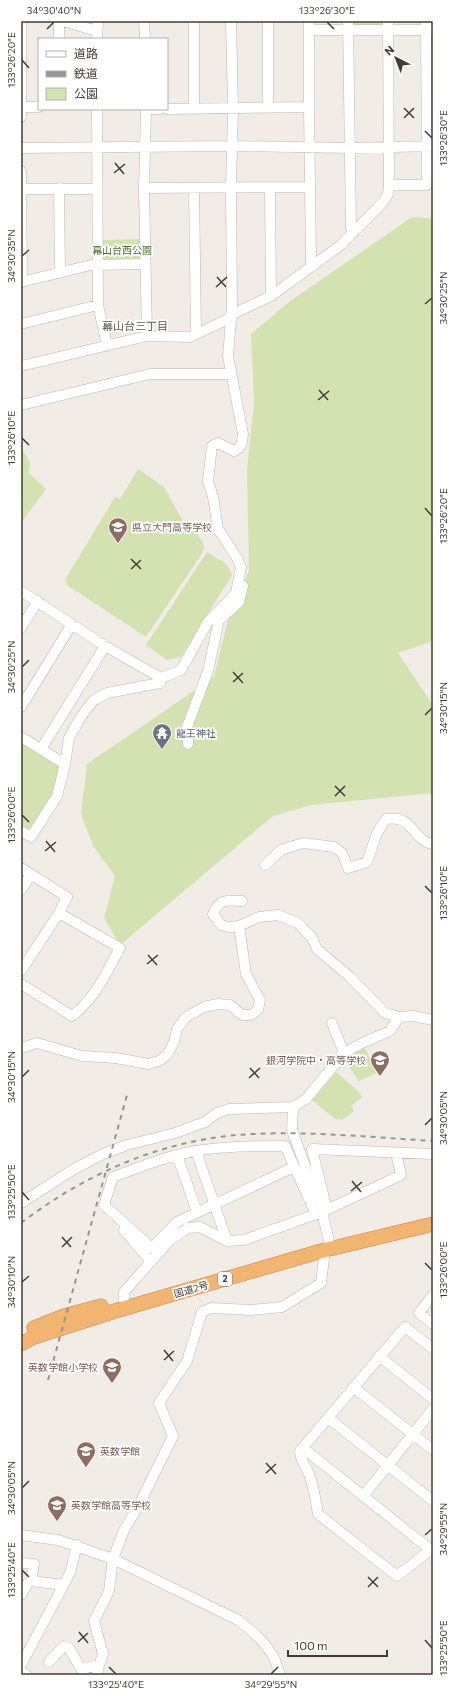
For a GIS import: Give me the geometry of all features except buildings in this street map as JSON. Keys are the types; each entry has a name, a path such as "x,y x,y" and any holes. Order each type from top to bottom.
{"highway":[{"name":"国道2号","path":"21,1344 34,1337 116,1310 433,1214"},
{"name":"国道2号","path":"21,1335 64,1316 327,1245 433,1224"}],"street":[{"path":"21,21 21,117"},
{"path":"59,38 60,21"},
{"path":"63,21 97,35 98,21"},
{"path":"144,21 145,38"},
{"path":"194,21 194,108"},
{"path":"21,831 31,837 57,796 65,764 69,738 82,715 94,700 107,693 160,683 161,678 181,670 208,622 236,593 241,567 237,558 218,529 213,497 208,482 212,446 218,443 234,451 239,449 242,443 243,434 228,356 232,316 231,188 233,108 231,21"},
{"path":"268,21 268,108"},
{"path":"313,266 311,262 309,146 309,25 388,25 428,27 429,147 427,185 389,185"},
{"path":"348,25 351,228 354,232"},
{"path":"21,366 147,336 190,337 271,296 341,245 387,197 389,185 390,147 388,25"},
{"path":"168,109 309,106"},
{"path":"21,107 38,107"},
{"path":"97,110 98,305 106,346"},
{"path":"146,110 144,188 147,336"},
{"path":"21,148 145,146 309,146 350,148 429,147"},
{"path":"21,171 22,282 97,264 145,264"},
{"path":"144,188 310,187"},
{"path":"59,188 60,273"},
{"path":"194,188 196,334"},
{"path":"270,188 271,296"},
{"path":"21,189 97,189"},
{"path":"21,324 98,305"},
{"path":"21,405 150,374 231,374"},
{"path":"188,744 187,727 208,671 219,620 239,602 243,583 240,572"},
{"path":"21,591 105,646 161,678"},
{"path":"21,628 38,601"},
{"path":"21,707 72,624"},
{"path":"41,749 105,646"},
{"path":"21,737 65,764"},
{"path":"265,865 281,850 303,844 334,847 342,853 348,868 367,862 377,833 386,819 396,817 407,823 424,843 433,844"},
{"path":"21,868 67,897 59,913 21,971"},
{"path":"21,890 31,874"},
{"path":"242,901 223,901 217,905 214,914 221,925 229,927 239,926 259,917 278,915 298,923 312,938 317,949 350,976 385,1013 433,1020"},
{"path":"21,984 72,1016 84,1007 100,984 120,948 59,913"},
{"path":"21,1048 37,1043 82,1056 116,1058 148,1064 159,1061 167,1055 174,1042 177,1029 186,1018 204,1007 218,1004 230,1005 242,1015 252,1015 258,1010 260,1000 246,974 239,926"},
{"path":"21,1203 74,1169 103,1154 127,1145 174,1133 205,1122 217,1112 229,1109 293,1107 306,1099 344,1053 362,1043 390,1031 398,1016"},
{"path":"332,1023 344,1053"},
{"path":"49,1662 64,1646 69,1648 82,1669 98,1670 104,1654 94,1621 109,1591 113,1559 124,1530 140,1505 173,1436 159,1403 187,1361 202,1312 210,1308 251,1310 282,1307 321,1283 327,1245 322,1212 292,1130 293,1107"},
{"path":"294,1166 177,1222 152,1248 104,1205 113,1177 177,1155 196,1151 240,1146 285,1146 313,1208 322,1212"},
{"path":"322,1212 325,1202 312,1149 433,1154"},
{"path":"196,1151 215,1204 226,1241"},
{"path":"124,1300 124,1292 170,1240 188,1228 200,1227 226,1241 244,1240 322,1212 401,1175 396,1153"},
{"path":"177,1155 197,1212"},
{"path":"124,1222 122,1226 151,1262"},
{"path":"433,1295 419,1313 433,1324"},
{"path":"303,1448 432,1549 397,1576 318,1514 309,1473 300,1457 300,1451 405,1327 433,1349"},
{"path":"380,1356 433,1398"},
{"path":"353,1387 433,1450"},
{"path":"364,1495 433,1409"},
{"path":"328,1418 433,1501"},
{"path":"21,1535 58,1540 77,1545 113,1559 238,1620 254,1633 268,1650 275,1660 280,1675"},
{"path":"21,1665 70,1573 77,1545"},
{"path":"21,1563 34,1564 31,1581 28,1582 21,1595"},
{"path":"31,1581 64,1585"},
{"path":"21,1672 27,1675"}],"green space":[{"path":"348,21 382,21 382,29 348,29"},
{"path":"412,217 433,218 433,641 398,653 433,705 433,793 311,805 273,816 120,945 104,918 115,876 93,846 81,814 87,764 214,677 229,615 249,571 247,469 254,403 251,334 289,302"},
{"name":"幕山台西公園","path":"141,239 140,259 103,261 103,240"},
{"path":"21,448 30,462 29,473 46,489 21,523"},
{"path":"138,469 164,487 184,523 199,536 205,547 146,637 67,585 66,578 115,497 120,499"},
{"path":"207,552 226,564 232,575 181,657 167,660 146,645"},
{"path":"21,741 60,766 53,796 30,832 21,827"},
{"path":"364,1046 377,1073 359,1081 343,1058"},
{"path":"336,1072 358,1091 362,1097 351,1106 354,1111 342,1120 335,1119 312,1100"}],"railway":[{"path":"48,1380 127,1095"},
{"path":"21,1223 70,1190 96,1176 150,1153 207,1139 237,1135 286,1133 433,1141"}],"place":[{"name":"県立大門高等学校","path":"118,544"},
{"name":"龍王神社","path":"162,750"},
{"name":"銀河学院中・高等学校","path":"380,1077"},
{"name":"英数学館小学校","path":"112,1384"},
{"name":"英数学館","path":"86,1468"},
{"name":"英数学館高等学校","path":"57,1522"}],"district":[{"name":"幕山台三丁目","path":"135,326"}]}
